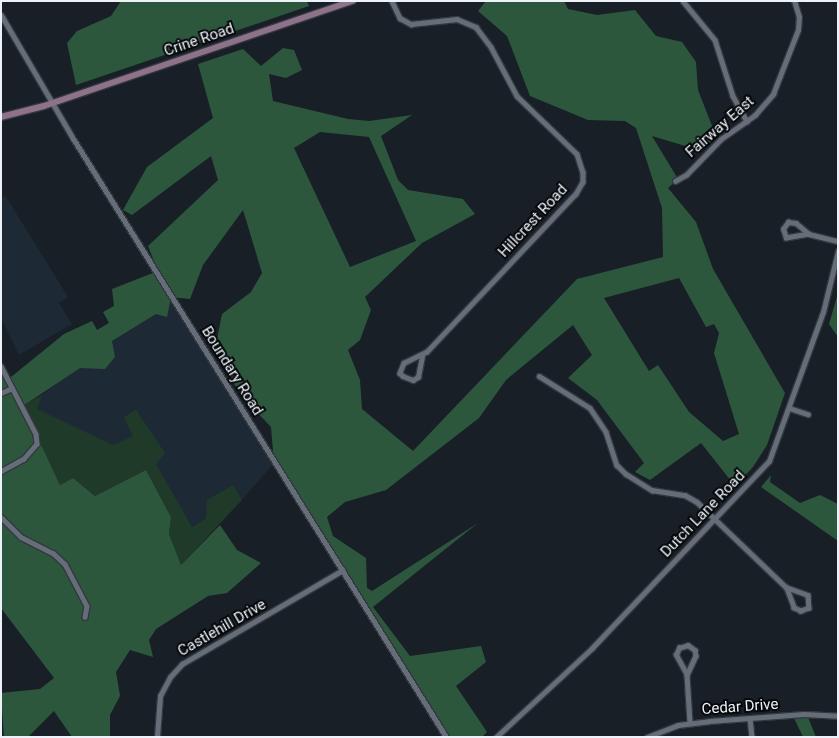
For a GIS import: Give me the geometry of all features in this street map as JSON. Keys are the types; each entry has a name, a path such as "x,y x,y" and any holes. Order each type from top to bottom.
{"main road":[{"name":"Crine Road","path":"1,117 52,103 353,1"}],"street":[{"name":"Hillcrest Road","path":"392,1 400,18 411,24 457,19 476,27 491,47 518,96 577,154 583,182 576,194 422,356 404,363 400,372 403,376 413,380 418,377 422,356"},
{"path":"683,1 715,40 733,96 747,121"},
{"name":"Fairway East","path":"675,180 686,175 721,139 747,121 765,105 782,77 799,23 794,1"},
{"name":"Boundary Road","path":"1,15 52,103 446,737"},
{"path":"809,234 790,240 784,235 783,229 788,222 794,222 809,234 838,241"},
{"name":"Dutch Lane Road","path":"496,737 592,648 716,520 769,461 823,312 838,251"},
{"path":"1,366 36,434 37,444 24,459 1,472"},
{"path":"538,376 590,408 606,432 617,465 626,474 652,490 685,494 716,520 786,588 794,608 801,611 809,608 808,595 786,588"},
{"path":"1,393 12,388"},
{"path":"788,408 808,414"},
{"path":"1,516 21,537 53,554 65,564 87,606 85,617"},
{"name":"Castlehill Drive","path":"157,737 160,696 170,677 182,664 342,570"},
{"path":"687,675 696,653 691,646 684,645 678,648 676,655 687,675 690,724"},
{"name":"Cedar Drive","path":"647,737 690,724 804,714 838,716"},
{"path":"750,718 752,737"}],"shaded area":[{"path":"5,195 68,297 59,303 72,324 19,355 1,318 1,198"},
{"path":"172,297 273,464 242,500 233,485 206,518 192,527 155,463 134,436 113,446 36,409 42,395 112,341 156,314"}],"green space":[{"path":"121,1 307,1 309,6 76,85 67,43 77,31 111,16"},
{"path":"486,1 564,1 568,9 597,15 635,10 656,36 682,42 696,62 698,90 716,136 702,151 652,136 678,179 668,188 696,222 713,269 785,393 767,445 753,467 735,486 701,443 650,480 635,472 644,463 597,400 568,378 592,355 573,325 506,380 479,418 386,490 345,502 327,517 333,536 366,558 367,588 372,591 478,523 373,607 410,656 481,646 486,662 456,686 487,732 482,737 449,737 274,463 271,427 240,394 215,349 222,314 251,292 262,273 243,210 203,265 190,299 171,297 167,317 156,314 112,341 115,357 105,369 80,368 23,406 60,485 73,478 95,496 146,470 171,517 169,534 181,565 220,525 237,550 261,563 227,593 208,596 156,629 149,640 153,657 130,650 116,672 120,696 110,715 110,737 72,737 54,711 28,737 4,737 1,693 40,689 54,678 1,608 1,366 11,377 64,334 92,321 97,330 109,323 103,312 114,306 112,289 158,271 148,246 218,180 211,156 132,215 123,210 147,167 213,118 198,64 243,49 261,66 283,48 294,50 302,70 286,78 269,74 273,101 348,119 369,121 412,115 381,136 398,180 408,190 463,199 475,214 422,243 365,297 371,310 360,340 348,350 360,380 362,409 413,451 577,279 663,257 662,208 636,128 625,121 588,120 530,96 507,36 478,11","holes":["320,132 369,137 416,241 350,267 294,148","679,278 706,327 714,324 719,333 714,353 739,434 723,441 689,412 658,365 649,371 604,298"]},
{"path":"838,293 838,337 829,324"},
{"path":"42,395 37,409 113,445 133,436 124,417 136,410 165,453 156,464 192,527 206,518 207,500 233,485 242,500 181,565 169,534 171,517 146,470 95,496 73,478 60,485 23,406"},
{"path":"771,475 770,482 800,503 820,495 838,504 838,541 761,487"},
{"path":"807,715 816,737 803,737 793,716"}]}
